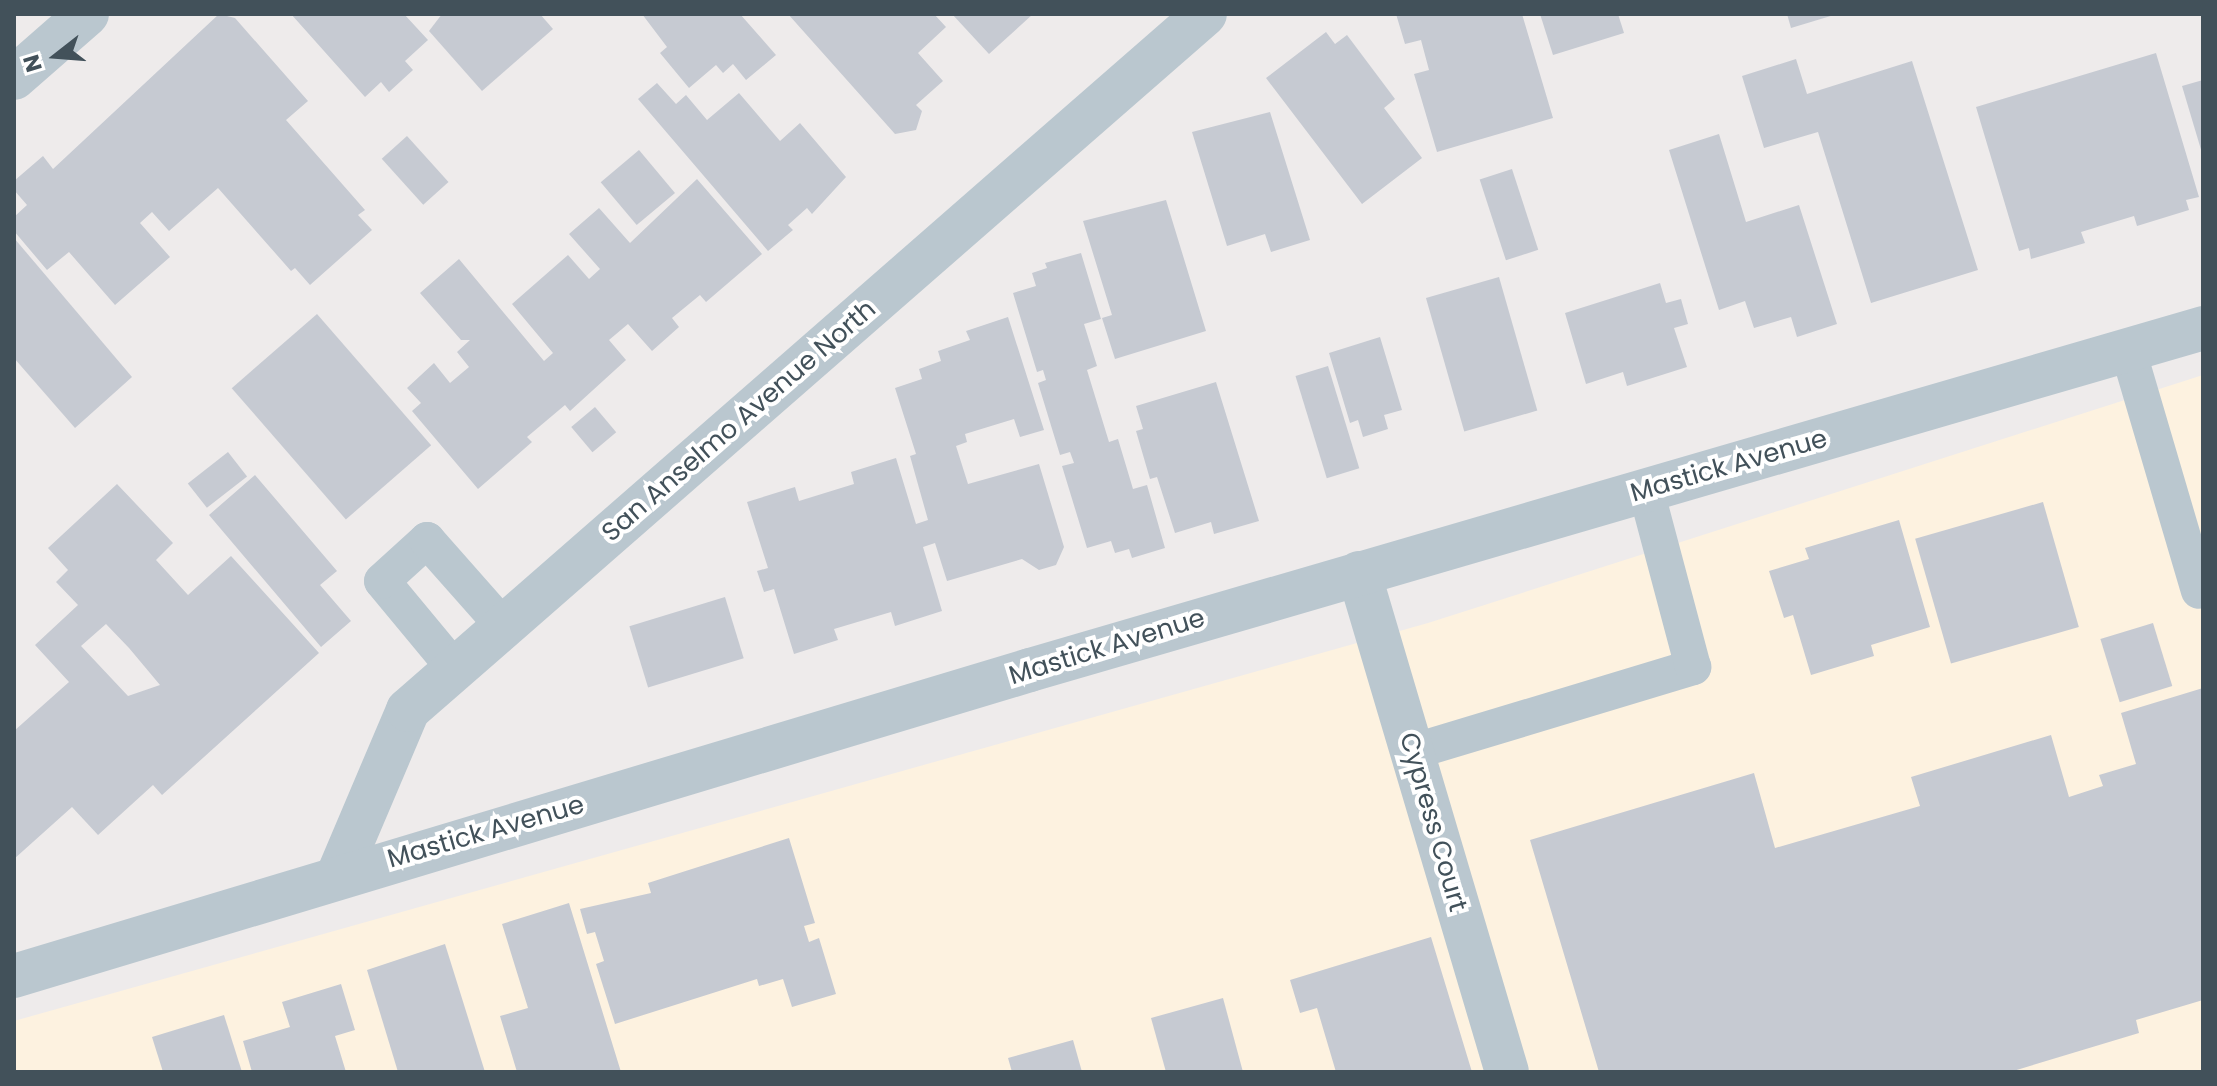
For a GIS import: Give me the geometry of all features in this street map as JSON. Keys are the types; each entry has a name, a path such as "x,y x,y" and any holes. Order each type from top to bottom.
{"street":[{"path":"14,78 87,14"},
{"name":"San Anselmo Avenue North","path":"338,875 408,710 1205,14"},
{"name":"Mastick Avenue","path":"14,976 338,875 1359,573 2203,328"},
{"name":"Cypress Court","path":"1359,573 1507,1072"}],"lane":[{"path":"2128,350 2199,591"},
{"path":"1412,752 1693,667 1646,490"},
{"path":"455,669 382,581 427,540 503,626"}],"shaded area":[{"path":"2203,375 2203,1072 14,1072 14,1021 1428,623"}],"building":[{"path":"219,14 235,18 308,101 286,120 365,210 358,215 372,230 310,285 295,268 291,271 218,188 169,231 152,212 140,223 170,257 115,305 69,252 47,270 14,231 14,217 27,205 14,190 14,181 43,156 53,169"},
{"path":"291,14 404,14 428,40 405,61 413,70 389,92 381,82 365,97"},
{"path":"442,14 540,14 553,29 482,91 429,31"},
{"path":"642,14 740,14 776,55 746,80 733,64 723,73 716,65 689,88 660,53 667,47"},
{"path":"788,14 934,14 946,27 918,53 943,81 916,105 922,111 916,130 895,134"},
{"path":"952,14 1033,14 989,54"},
{"path":"1396,14 1522,14 1553,118 1437,152 1414,74 1429,70 1421,40 1405,44"},
{"path":"1540,14 1618,14 1624,33 1553,55"},
{"path":"1787,14 1834,14 1834,15 1791,28"},
{"path":"1326,32 1335,44 1347,35 1395,99 1384,108 1422,158 1362,204 1266,78"},
{"path":"2156,53 2199,197 2186,200 2189,210 2137,226 2134,216 2081,232 2085,243 2031,259 2029,248 2019,251 1976,107"},
{"path":"1796,59 1807,94 1912,61 1978,270 1871,303 1818,132 1764,148 1742,76"},
{"path":"2203,80 2203,153 2202,153 2182,86"},
{"path":"657,83 676,104 686,95 707,120 739,93 780,141 800,123 846,177 812,214 807,208 788,225 793,230 768,251 638,99"},
{"path":"1270,112 1310,240 1271,252 1265,234 1227,246 1192,132"},
{"path":"1719,134 1746,222 1799,205 1837,324 1797,337 1791,317 1754,328 1745,301 1719,310 1669,150"},
{"path":"407,136 448,182 423,205 382,159"},
{"path":"639,150 675,193 637,225 601,182"},
{"path":"1512,169 1538,250 1506,260 1480,180"},
{"path":"697,179 762,254 706,302 700,295 672,318 679,327 652,351 628,324 609,340 626,360 570,411 565,405 527,437 532,442 478,489 412,411 421,403 407,388 434,363 450,383 469,367 457,352 470,340 461,340 420,293 459,259 544,361 553,353 512,304 568,255 589,279 600,269 569,234 599,208 630,243"},
{"path":"1166,200 1206,331 1115,359 1102,318 1112,315 1083,221"},
{"path":"14,238 132,377 75,428 14,358"},
{"path":"1081,253 1101,319 1084,324 1097,366 1087,370 1109,442 1118,439 1133,489 1147,485 1165,548 1132,558 1129,549 1115,553 1111,541 1087,548 1062,466 1074,463 1070,452 1060,455 1038,383 1046,380 1043,370 1037,372 1013,293 1036,286 1032,273 1047,268 1045,263"},
{"path":"1499,277 1537,411 1464,432 1426,298"},
{"path":"1660,283 1666,303 1681,299 1688,324 1674,328 1687,367 1627,386 1623,372 1586,384 1565,313"},
{"path":"317,314 431,445 346,519 232,388"},
{"path":"1008,317 1044,430 1020,437 1014,419 965,434 967,442 956,446 968,484 1039,464 1064,547 1056,565 1039,570 1022,559 947,581 935,543 923,547 942,611 895,626 891,612 834,629 838,640 794,654 774,589 764,592 757,571 768,568 747,502 795,487 799,501 854,484 851,472 896,458 916,524 928,520 910,456 916,454 895,388 922,379 919,369 941,361 938,351 970,340 966,331"},
{"path":"1380,337 1402,410 1384,415 1388,429 1363,437 1358,420 1350,423 1329,353"},
{"path":"1328,366 1359,468 1327,478 1295,376"},
{"path":"1216,382 1259,521 1214,534 1211,522 1175,533 1157,477 1150,479 1136,431 1143,429 1136,406"},
{"path":"595,407 616,432 592,452 571,427"},
{"path":"228,452 247,476 207,508 188,483"},
{"path":"255,475 337,571 320,585 351,621 321,647 209,515"},
{"path":"117,484 173,543 156,560 188,595 231,556 319,653 162,795 153,785 98,835 72,807 14,859 14,731 69,682 35,645 78,605 56,582 68,570 48,548","holes":["106,624 160,685 128,696 81,646"]},
{"path":"2043,502 2079,627 1951,664 1915,539"},
{"path":"1899,520 1930,627 1871,645 1874,656 1811,675 1793,615 1784,618 1769,571 1809,559 1805,548"},
{"path":"725,597 744,658 648,687 629,626"},
{"path":"2153,623 2172,686 2120,702 2100,639"},
{"path":"2203,688 2203,1000 2136,1020 2139,1033 2010,1072 1599,1072 1530,840 1754,773 1775,848 1920,806 1911,777 2051,735 2069,797 2103,786 2099,775 2136,764 2121,713"},
{"path":"789,838 815,923 804,926 809,942 819,938 836,994 792,1007 783,979 759,986 757,979 615,1024 596,964 604,961 595,932 587,934 580,909 651,893 648,883"},
{"path":"569,903 621,1072 517,1072 500,1016 528,1008 502,924"},
{"path":"1431,937 1472,1072 1336,1072 1317,1008 1300,1013 1290,980"},
{"path":"445,944 485,1072 398,1072 367,970"},
{"path":"341,984 355,1030 335,1036 346,1072 252,1072 243,1041 290,1027 282,1002"},
{"path":"1223,998 1243,1072 1166,1072 1151,1018"},
{"path":"224,1015 242,1072 163,1072 152,1037"},
{"path":"1073,1040 1082,1072 1012,1072 1008,1058"}]}
